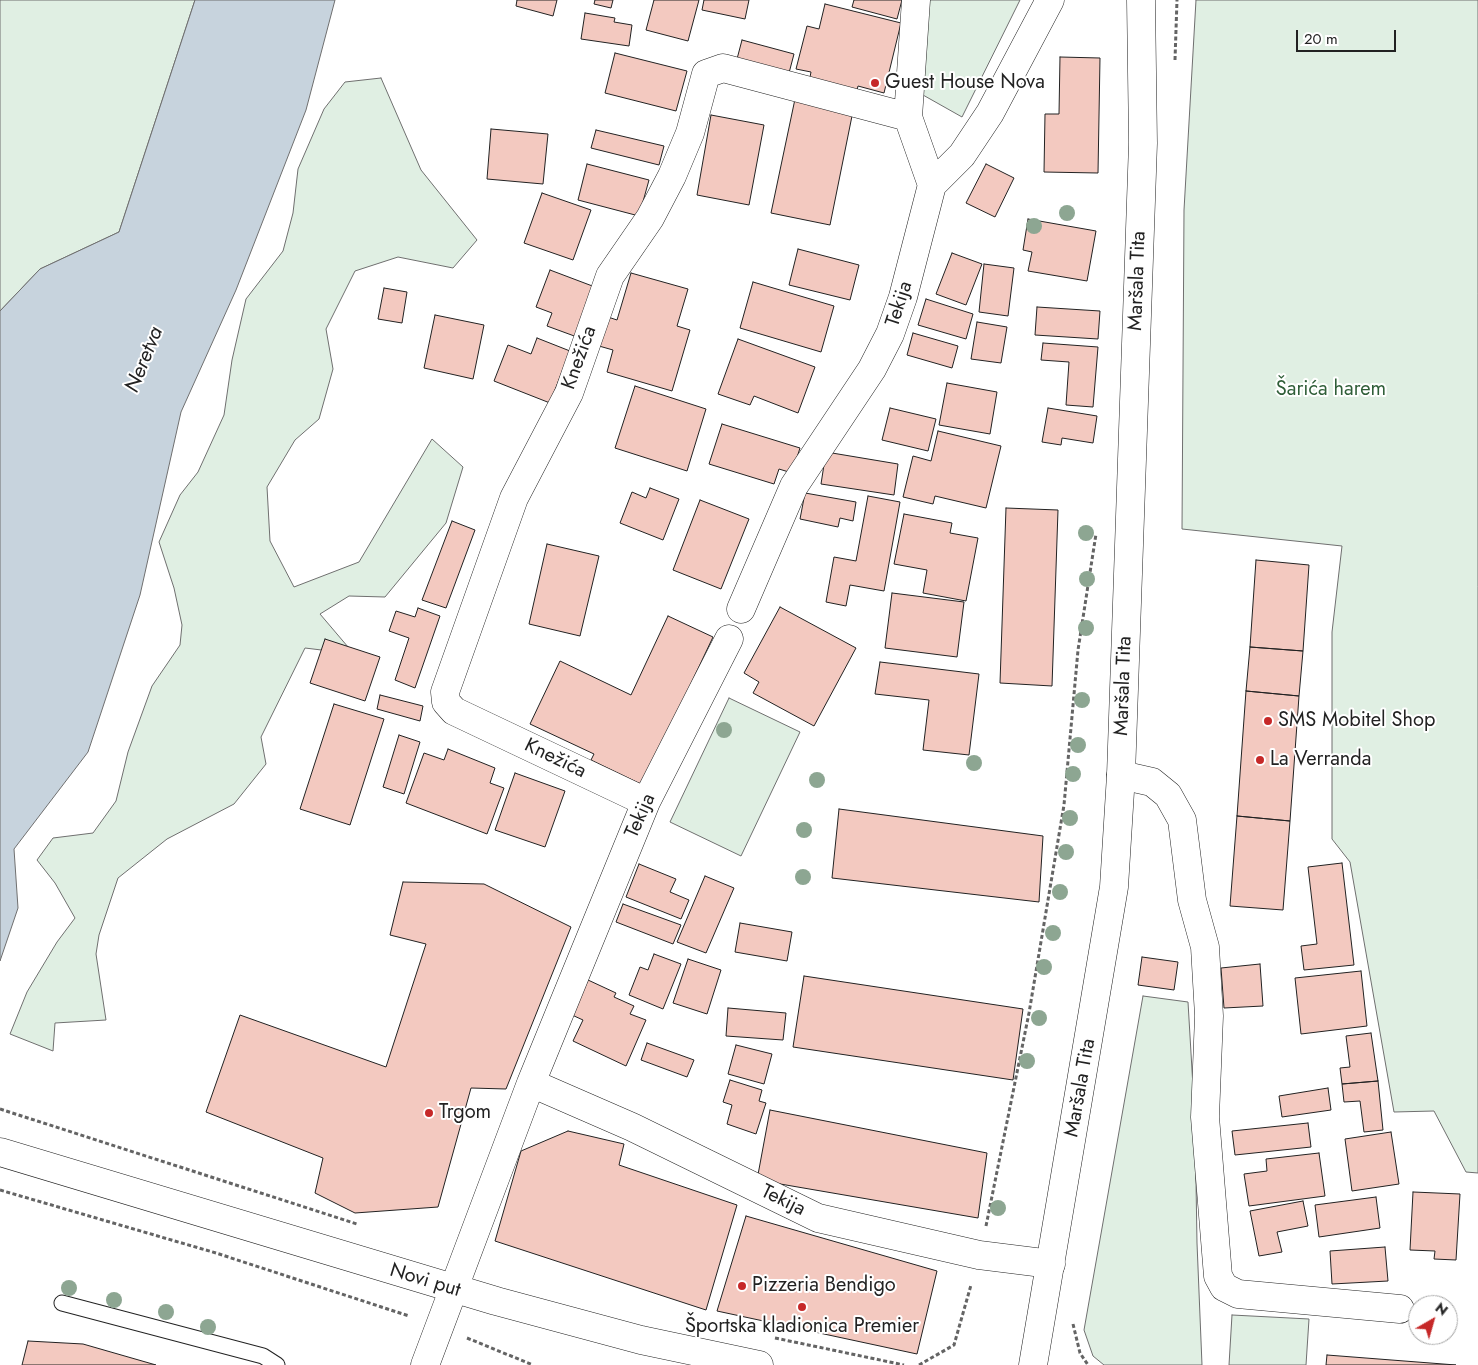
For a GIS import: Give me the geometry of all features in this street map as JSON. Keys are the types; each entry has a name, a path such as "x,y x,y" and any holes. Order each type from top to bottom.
{"street":[{"path":"916,0 908,117 932,186"},
{"name":"Tekija","path":"741,609 794,486 872,369 890,334 903,297 932,186 962,155 990,113 1050,0"},
{"name":"Maršala Tita","path":"1033,1365 1052,1264 1114,887 1120,775 1143,143 1141,0"},
{"name":"Knežića","path":"646,802 454,711 446,702 445,692 514,498 568,393 610,276 650,218 672,176 690,133 706,74 723,68 908,117"},
{"name":"Tekija","path":"425,1365 531,1083 646,802 729,639"},
{"path":"1120,775 1152,782 1168,794 1182,820 1192,900 1205,947 1210,1016 1204,1117 1218,1276 1224,1287 1238,1294 1400,1309"},
{"name":"Tekija","path":"531,1083 632,1127 818,1218 979,1255 1052,1264"},
{"name":"Novi put","path":"0,1152 453,1290 641,1340 759,1365"}],"lane":[{"path":"62,1303 263,1356 277,1365"}],"path":[{"path":"918,1365 954,1345 979,1255 1029,1013 1064,805 1078,650 1097,527"},
{"path":"0,1109 363,1226"},
{"path":"0,1190 216,1253 396,1312"},
{"path":"1072,1318 1080,1353 1088,1365"},
{"path":"766,1336 904,1365"}],"green space":[{"path":"0,0 195,0 119,232 40,269 0,311"},
{"path":"926,0 1020,0 962,117 923,95"},
{"name":"Šarića harem","path":"1196,0 1478,0 1478,1173 1466,1172 1434,1111 1394,1112 1350,862 1332,839 1332,632 1342,546 1182,529 1184,210"},
{"path":"381,78 421,170 477,240 453,268 398,257 355,271 326,329 333,369 319,419 295,440 267,487 270,541 294,587 359,562 432,439 463,467 446,523 385,597 349,596 320,614 354,654 305,648 261,737 266,764 234,804 167,839 118,878 99,935 96,954 106,1020 55,1023 53,1051 10,1034 27,992 57,942 75,918 55,883 37,860 53,838 93,833 116,801 128,752 152,686 180,645 182,625 174,588 159,542 180,495 198,472 224,415 232,360 246,299 283,251 293,213 298,169 324,109 345,82"},
{"path":"729,698 800,732 741,856 670,822"},
{"path":"1143,996 1188,1002 1195,1121 1202,1365 1104,1365 1093,1356 1084,1330"},
{"path":"1232,1315 1309,1319 1306,1365 1229,1365"}],"water":[{"name":"Neretva","path":"195,0 335,0 306,110 236,290 181,412 140,595 88,752 14,849 18,908 0,961 0,311 40,269 119,232"}],"building":[{"path":"517,0 557,0 553,16 516,6"},
{"path":"595,0 613,0 611,8 594,4"},
{"path":"654,0 699,0 688,41 646,30"},
{"path":"704,0 749,0 745,19 702,10"},
{"path":"854,0 902,0 897,19 852,7"},
{"path":"825,4 901,23 884,93 858,86 856,94 809,82 811,72 796,69 807,26 819,29"},
{"path":"585,13 615,18 614,22 632,25 629,46 581,39"},
{"path":"742,40 794,54 789,73 737,59"},
{"path":"615,53 687,71 676,111 605,93"},
{"path":"1060,57 1100,58 1098,173 1044,172 1045,114 1059,114"},
{"path":"795,99 853,111 830,225 771,213"},
{"path":"711,115 764,125 749,205 697,195"},
{"path":"491,129 548,134 543,184 487,179"},
{"path":"596,130 664,146 659,165 591,148"},
{"path":"587,164 649,180 639,216 578,200"},
{"path":"986,164 1014,178 995,217 966,203"},
{"path":"542,193 591,210 573,260 524,243"},
{"path":"1028,219 1096,231 1087,281 1028,271 1032,252 1023,250"},
{"path":"798,249 859,265 850,300 789,285"},
{"path":"952,253 982,264 966,305 936,294"},
{"path":"984,264 1014,268 1008,316 979,312"},
{"path":"550,270 595,287 577,337 547,326 552,313 536,307"},
{"path":"631,273 688,289 677,326 690,330 672,391 607,372 613,350 599,346 608,317 617,320"},
{"path":"753,282 834,306 821,352 740,328"},
{"path":"384,288 407,292 402,323 378,319"},
{"path":"926,299 973,314 966,339 918,325"},
{"path":"1037,307 1100,311 1098,339 1035,335"},
{"path":"435,315 484,325 473,379 424,368"},
{"path":"977,322 1007,327 1001,363 971,359"},
{"path":"913,333 958,346 952,368 907,355"},
{"path":"537,338 570,351 550,403 494,381 508,345 531,354"},
{"path":"738,339 815,367 798,413 754,396 750,405 718,394"},
{"path":"1043,343 1098,347 1093,407 1066,405 1069,362 1041,360"},
{"path":"947,383 997,392 990,434 939,425"},
{"path":"635,386 706,409 687,471 615,448"},
{"path":"890,408 936,419 928,451 882,440"},
{"path":"1048,408 1097,416 1093,443 1062,438 1061,445 1042,442"},
{"path":"722,424 800,448 792,473 779,469 774,484 709,464"},
{"path":"938,431 1001,446 986,508 935,496 933,504 903,497 913,456 931,461"},
{"path":"826,452 898,464 894,495 821,484"},
{"path":"650,488 679,499 663,540 620,523 632,492 646,498"},
{"path":"805,493 856,502 853,521 840,518 838,527 800,519"},
{"path":"868,496 900,502 884,591 850,585 846,606 826,602 834,557 856,561"},
{"path":"700,500 749,519 721,589 673,570"},
{"path":"1006,508 1058,510 1052,686 1000,683"},
{"path":"904,514 952,523 950,533 978,538 966,601 923,593 927,570 894,564"},
{"path":"452,521 475,530 446,608 422,600"},
{"path":"547,544 599,556 580,636 529,624"},
{"path":"1256,560 1309,565 1303,651 1250,647"},
{"path":"892,593 964,602 957,657 885,648"},
{"path":"780,607 856,648 814,726 753,693 759,682 744,673"},
{"path":"418,608 440,616 415,688 395,680 409,638 389,631 396,611 415,617"},
{"path":"668,616 713,637 643,785 591,760 594,754 530,724 560,661 631,695"},
{"path":"325,639 380,657 365,701 310,683"},
{"path":"1250,647 1303,651 1299,696 1246,691"},
{"path":"880,662 979,674 969,755 923,750 929,700 875,694"},
{"path":"1246,691 1299,696 1290,821 1237,816"},
{"path":"380,695 423,706 420,721 377,709"},
{"path":"334,704 384,719 350,825 300,809"},
{"path":"399,735 420,742 404,794 383,787"},
{"path":"448,749 495,768 490,783 504,788 487,834 406,803 424,753 444,760"},
{"path":"515,773 565,791 545,847 495,830"},
{"path":"839,809 1043,836 1039,902 832,878"},
{"path":"1237,816 1290,821 1283,910 1230,906"},
{"path":"1342,863 1354,965 1304,970 1301,946 1317,944 1308,867"},
{"path":"639,864 676,879 670,892 689,900 681,919 626,897"},
{"path":"705,876 734,888 706,953 677,942"},
{"path":"403,882 484,884 571,927 506,1089 471,1088 438,1207 355,1213 315,1193 323,1158 206,1112 240,1015 386,1067 426,944 390,935"},
{"path":"623,904 681,925 673,944 616,922"},
{"path":"740,923 792,932 787,961 735,952"},
{"path":"654,954 681,964 663,1009 629,995 640,967 648,970"},
{"path":"1142,957 1178,962 1174,990 1138,985"},
{"path":"688,959 721,970 707,1014 673,1003"},
{"path":"1260,964 1263,1006 1224,1008 1221,968"},
{"path":"1361,971 1367,1026 1301,1034 1295,978"},
{"path":"804,976 1023,1009 1013,1080 793,1047"},
{"path":"588,980 616,993 614,997 634,1006 630,1014 646,1020 626,1066 573,1041 583,1020 572,1015"},
{"path":"728,1008 786,1013 783,1040 726,1036"},
{"path":"1371,1033 1378,1081 1342,1084 1340,1068 1350,1067 1346,1036"},
{"path":"647,1043 694,1060 687,1077 641,1060"},
{"path":"736,1045 772,1054 764,1084 728,1074"},
{"path":"730,1080 762,1090 759,1101 766,1103 756,1134 727,1124 732,1105 723,1102"},
{"path":"1378,1081 1383,1130 1364,1132 1360,1101 1344,1102 1342,1084"},
{"path":"1328,1088 1331,1110 1282,1117 1279,1096"},
{"path":"770,1110 987,1153 978,1218 757,1180"},
{"path":"1308,1123 1311,1147 1235,1155 1232,1131"},
{"path":"568,1131 624,1144 619,1165 737,1205 706,1310 495,1241 521,1151"},
{"path":"1391,1132 1399,1184 1352,1191 1345,1139"},
{"path":"1319,1153 1325,1196 1249,1206 1244,1174 1267,1171 1266,1159"},
{"path":"1413,1192 1460,1194 1456,1260 1434,1259 1435,1251 1410,1250"},
{"path":"1376,1197 1380,1228 1319,1237 1315,1205"},
{"path":"1303,1201 1308,1226 1277,1232 1282,1252 1259,1256 1250,1211"},
{"path":"746,1216 937,1271 917,1354 717,1311"},
{"path":"1385,1247 1388,1281 1332,1284 1330,1251"},
{"path":"28,1341 83,1344 156,1365 22,1365"},
{"path":"1327,1355 1456,1365 1326,1365"}],"place":[{"name":"Guest House Nova","path":"875,83"},
{"name":"SMS Mobitel Shop","path":"1268,721"},
{"name":"La Verranda","path":"1260,760"},
{"name":"Trgom","path":"429,1113"},
{"name":"Pizzeria Bendigo","path":"742,1286"},
{"name":"Športska kladionica Premier","path":"802,1307"}]}
